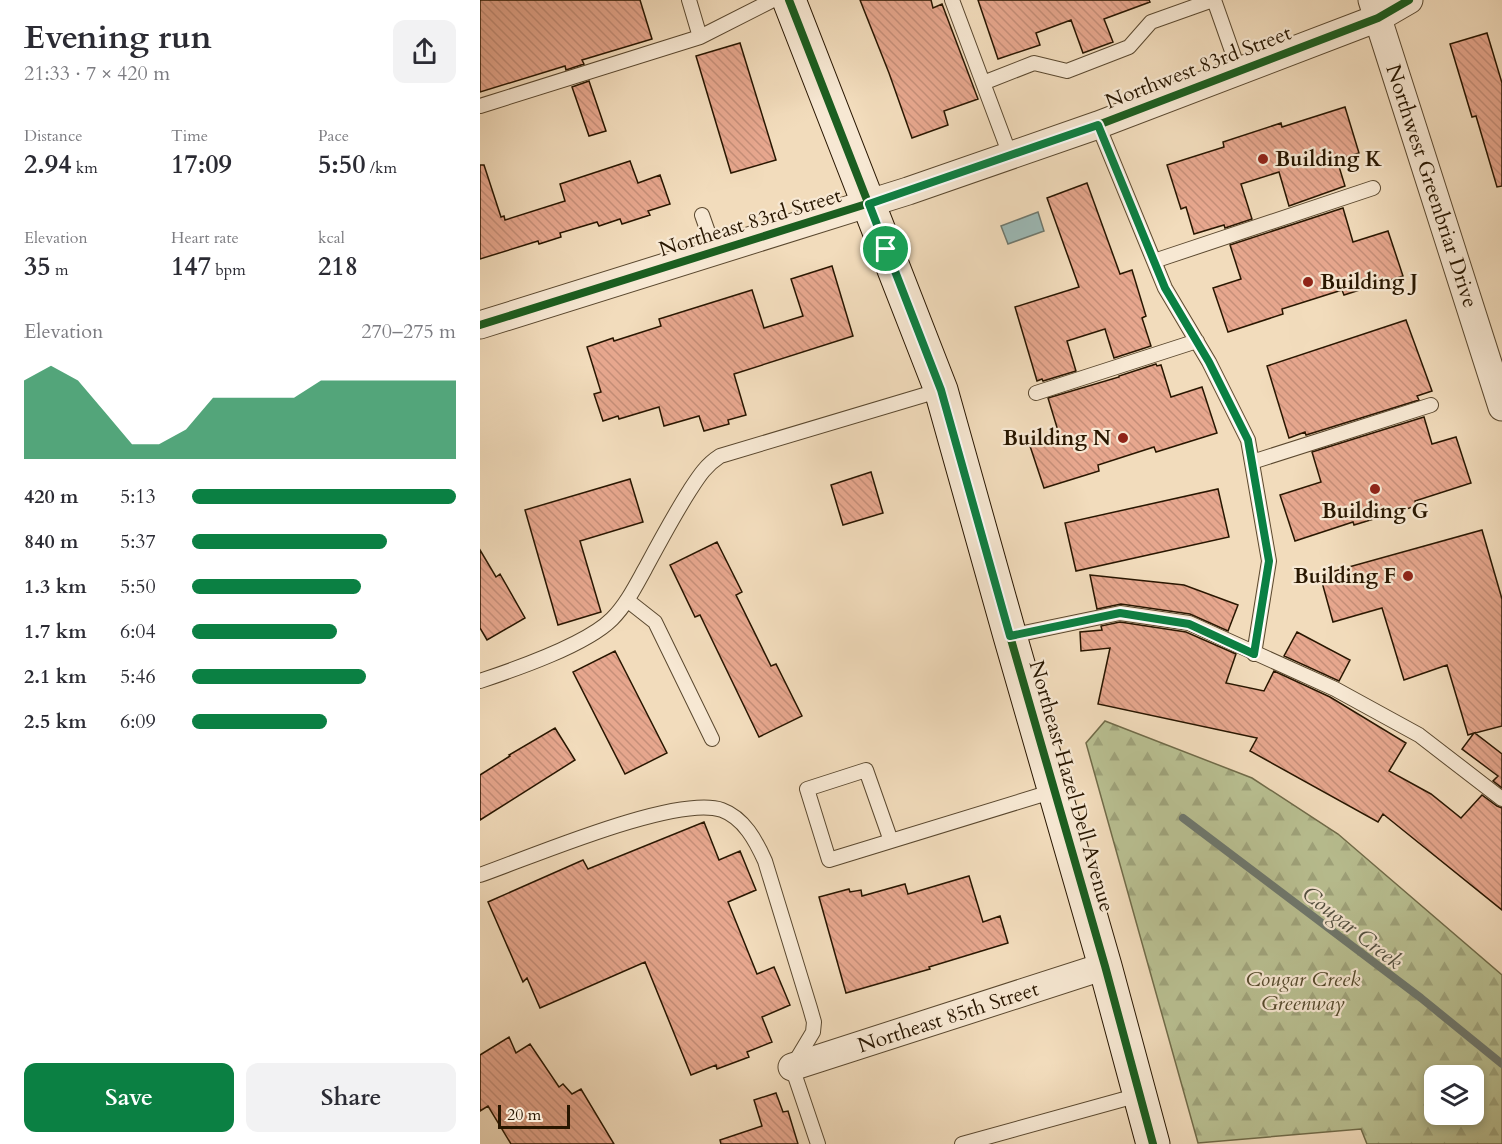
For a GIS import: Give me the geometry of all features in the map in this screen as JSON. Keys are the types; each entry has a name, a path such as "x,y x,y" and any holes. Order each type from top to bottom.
{"main road":[{"name":"Northeast Hazel Dell Avenue","path":"789,0 941,390 1105,966 1153,1144"}],"street":[{"name":"Northwest 83rd Street","path":"1098,125 1239,71 1375,9 1409,0"},
{"name":"Northwest Greenbriar Drive","path":"1375,9 1502,407"},
{"name":"Northeast 83rd Street","path":"480,325 869,204 1098,125"},
{"name":"Northeast 85th Street","path":"792,1067 1105,966"}],"lane":[{"path":"689,0 700,37"},
{"path":"480,105 700,37 773,0"},
{"path":"951,0 1010,155"},
{"path":"983,83 1034,63 1067,71 1129,47 1151,22 1214,0 1239,71"},
{"path":"1098,125 1165,288 1197,341 1248,440 1269,561 1254,654"},
{"path":"1154,261 1373,188"},
{"path":"702,215 715,252"},
{"path":"1036,393 1197,341"},
{"path":"480,681 528,663 600,630 614,618 627,600 678,509 708,464 720,456 941,390"},
{"path":"1252,462 1431,405"},
{"path":"627,600 655,622 712,739"},
{"path":"1010,636 1120,613 1189,624 1335,689 1419,735 1502,799"},
{"path":"891,841 867,770 807,789 829,860 891,841 1054,791"},
{"path":"480,875 628,822 667,812 707,807 722,810 734,816 755,838 765,861 814,1022 813,1032 792,1067 818,1144"},
{"path":"962,1144 1139,1095"}],"green space":[{"name":"Cougar Creek Greenway","path":"1105,721 1252,778 1338,834 1502,975 1502,1144 1367,1144 1361,1129 1198,1143 1086,743"}],"water":[{"path":"1038,212 1044,231 1008,244 1001,226"}],"building":[{"path":"480,0 640,0 652,39 582,60 584,64 566,70 565,66 480,92"},
{"path":"860,0 931,0 933,8 942,4 978,99 944,111 948,125 912,138"},
{"path":"978,0 1149,0 1150,2 1104,19 1113,42 1083,53 1071,20 1036,33 1040,45 998,59"},
{"path":"1487,33 1502,83 1502,186 1497,187 1476,116 1472,117 1450,44"},
{"path":"740,43 776,160 731,173 696,56"},
{"path":"589,81 606,131 589,136 572,87"},
{"name":"Building K","path":"1345,107 1359,153 1337,160 1345,186 1289,206 1279,172 1241,184 1252,219 1225,228 1224,225 1194,234 1186,207 1181,209 1167,165 1224,147 1223,142 1281,123 1282,127"},
{"path":"630,161 638,183 660,175 670,204 648,211 650,215 622,224 620,219 599,226 597,222 560,233 561,237 539,244 538,241 480,259 480,165 484,165 501,217 504,216 505,220 565,201 560,184"},
{"path":"1087,183 1120,274 1132,270 1146,316 1142,318 1151,346 1114,358 1105,329 1067,341 1076,371 1037,381 1015,307 1079,287 1047,198"},
{"name":"Building J","path":"1343,208 1353,242 1388,231 1403,276 1344,295 1342,290 1282,309 1283,314 1228,332 1213,288 1241,279 1230,245"},
{"path":"832,266 853,336 734,374 746,415 728,420 729,424 704,431 699,416 664,426 659,407 619,419 618,416 603,421 594,394 601,392 587,347 661,326 659,319 752,290 764,328 803,316 791,279"},
{"path":"1406,320 1432,391 1417,396 1419,400 1306,435 1305,432 1289,438 1267,366"},
{"name":"Building N","path":"1156,364 1161,365 1171,397 1202,387 1217,433 1156,452 1154,447 1098,465 1099,471 1044,488 1029,443 1059,434 1048,398"},
{"name":"Building G","path":"1424,417 1432,444 1456,437 1471,483 1415,501 1416,506 1354,525 1353,522 1295,541 1280,495 1321,482 1312,452"},
{"path":"871,472 883,513 843,525 831,485"},
{"path":"630,479 643,522 580,541 601,612 558,625 525,510"},
{"path":"1218,489 1229,537 1076,571 1065,523"},
{"path":"1482,530 1502,599 1502,726 1475,733 1502,754 1502,788 1493,781 1498,776 1462,749 1474,733 1468,735 1447,665 1404,680 1382,608 1333,622 1320,575"},
{"path":"717,542 742,592 736,595 771,666 776,664 802,716 759,737 700,615 695,617 670,565"},
{"path":"480,550 496,577 500,574 525,618 487,640 480,628"},
{"path":"1090,575 1184,585 1238,605 1228,631 1190,614 1121,604 1097,609"},
{"path":"1120,622 1186,632 1236,654 1226,683 1264,691 1274,671 1330,697 1406,743 1389,771 1431,794 1461,818 1482,795 1502,808 1502,910 1383,814 1378,822 1250,751 1257,738 1098,704 1110,648 1081,651 1080,632 1102,630 1101,626"},
{"path":"1297,632 1350,660 1339,681 1284,656"},
{"path":"615,651 667,753 625,774 573,672"},
{"path":"555,728 575,760 480,820 480,775"},
{"path":"704,822 719,860 740,851 756,890 728,902 757,974 774,967 790,1005 762,1017 772,1042 747,1052 749,1057 717,1069 716,1065 691,1075 645,962 540,1008 527,978 523,982 488,902 583,860 588,869"},
{"path":"969,876 983,922 1000,916 1008,943 929,967 930,969 846,993 819,897 849,889 850,892 861,890 862,896 905,884 908,894"},
{"path":"509,1037 516,1053 530,1044 559,1087 563,1084 572,1094 581,1089 614,1144 511,1144 488,1106 480,1111 480,1055"},
{"path":"776,1093 783,1112 788,1111 798,1144 721,1144 720,1140 762,1126 754,1100"}],"waterway":[{"name":"Cougar Creek","path":"1183,818 1421,998 1502,1064"}],"cycle path":[{"path":"789,0 941,390 1105,966 1153,1144"},
{"path":"480,325 908,191 1098,125 1378,18 1409,0"}],"place":[{"name":"Building K","path":"1263,159"},
{"name":"Building J","path":"1308,282"},
{"name":"Building N","path":"1123,438"},
{"name":"Building G","path":"1375,489"},
{"name":"Building F","path":"1408,576"}],"route":[{"path":"1098,125 1165,288 1209,362 1248,440 1269,561 1254,654 1189,624 1120,613 1010,636 941,390 886,249 869,204 1098,125"}]}
